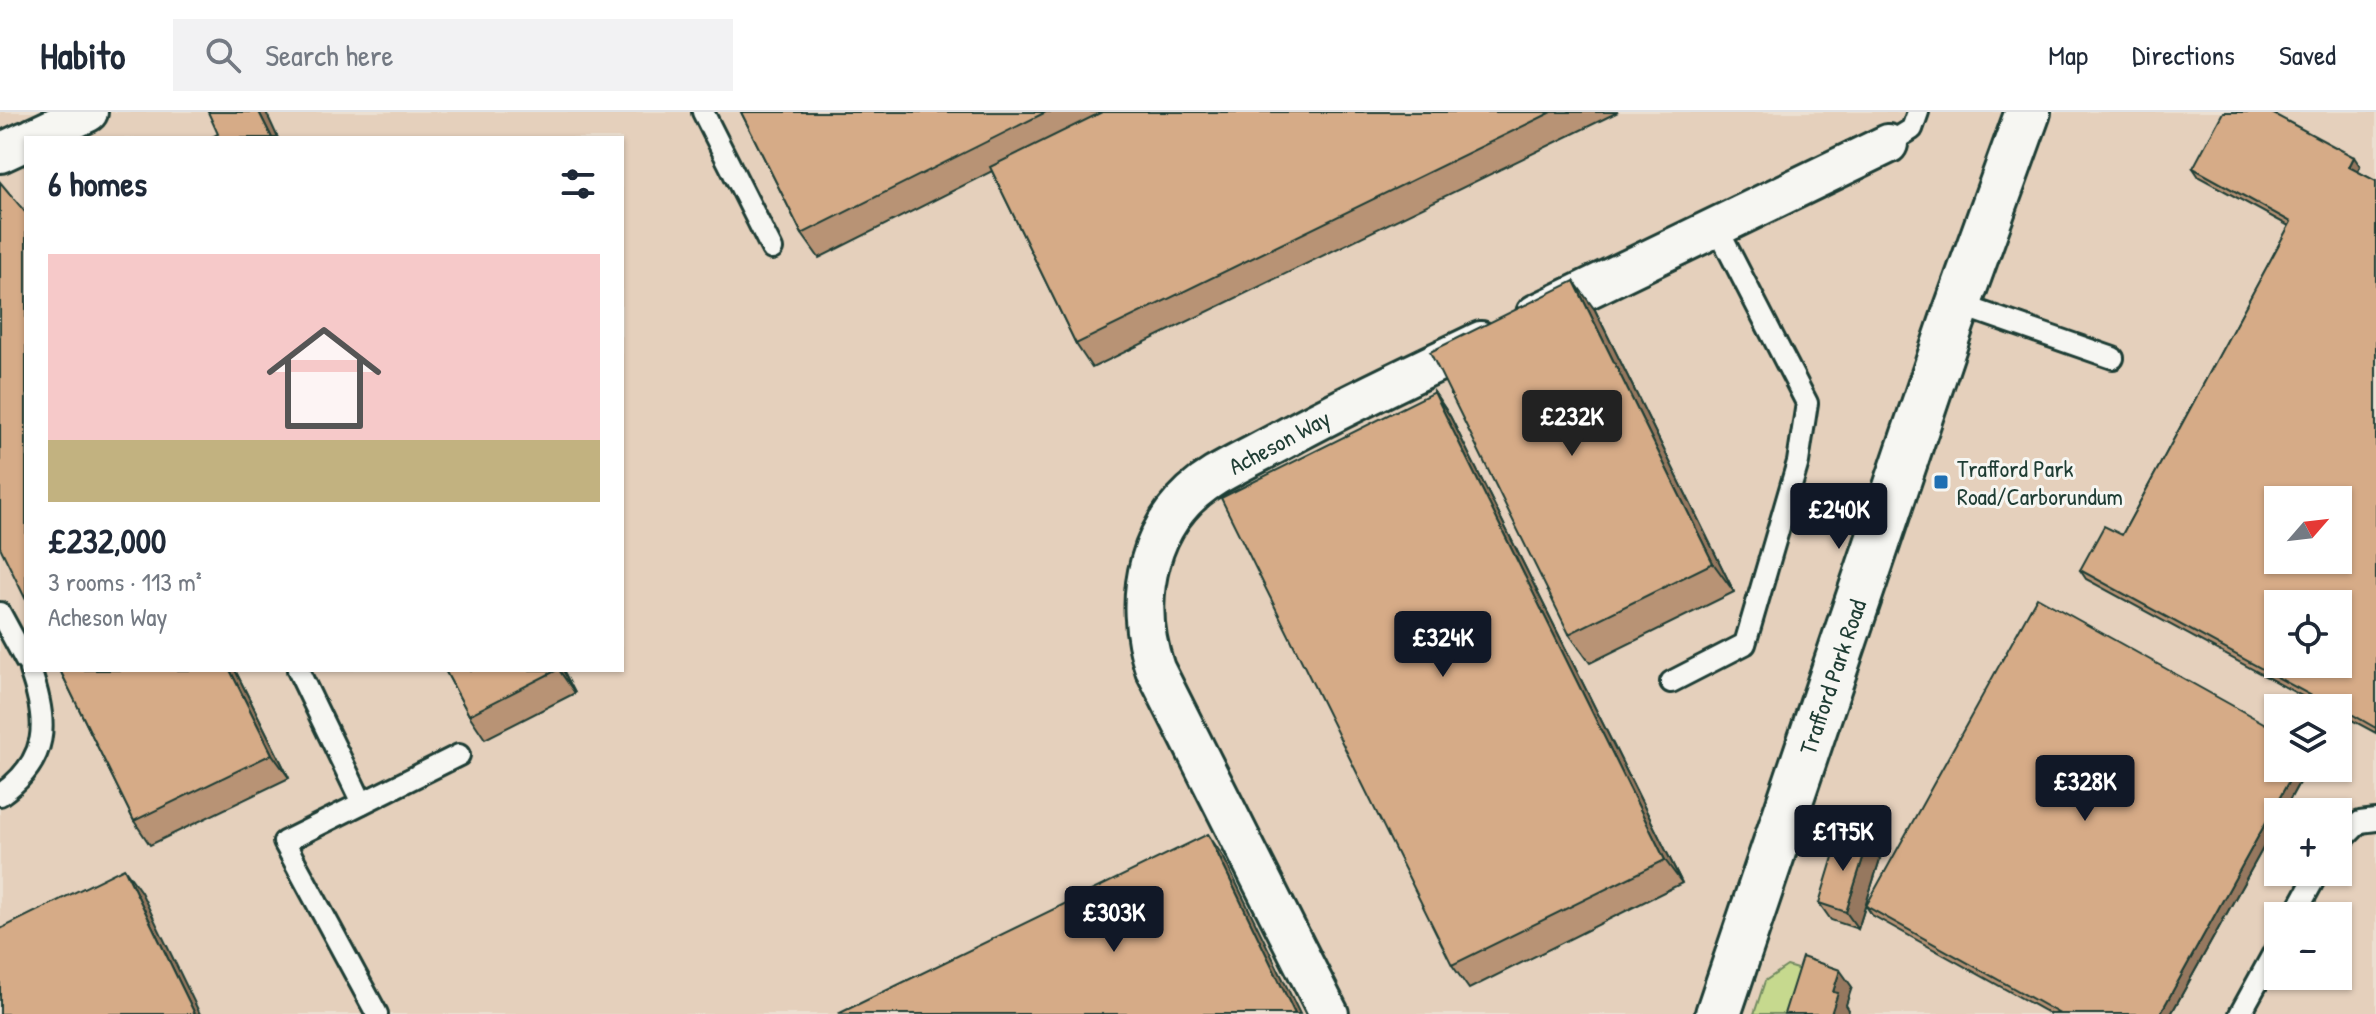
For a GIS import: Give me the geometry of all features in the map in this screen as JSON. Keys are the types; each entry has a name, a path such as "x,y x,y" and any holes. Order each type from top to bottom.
{"street":[{"path":"39,136 88,112"},
{"name":"Trafford Park Road","path":"1718,1014 1958,304 2028,112"},
{"path":"0,153 24,143"},
{"name":"Acheson Way","path":"1329,1014 1155,669 1146,643 1143,589 1159,538 1192,494 1213,477 1336,411 1888,144"}],"lane":[{"path":"703,112 772,249"},
{"path":"1888,144 1912,129 1918,112"},
{"path":"1671,682 1745,644 1798,462 1807,403 1716,226"},
{"path":"1958,304 2113,358"},
{"path":"0,613 24,657"},
{"path":"0,795 17,783 35,760 43,728 39,695 31,672"},
{"path":"299,672 362,803"},
{"path":"377,1014 284,842 459,755"},
{"path":"2352,830 2360,822 2376,820"},
{"path":"2240,1014 2264,970"}],"shaded area":[{"path":"0,112 2376,112 2376,1014 0,1014"}],"green space":[{"path":"1787,966 1813,974 1801,1014 1754,1014 1765,981"}],"building":[{"path":"208,112 259,112 271,136 214,136 218,134"},
{"path":"741,112 1046,112 802,234"},
{"path":"1102,112 1552,112 1076,344 990,167"},
{"path":"2223,112 2270,112 2354,157 2349,167 2376,181 2376,728 2352,714 2352,694 2308,694 2279,678 2352,678 2352,590 2264,590 2264,670 2080,570 2104,526 2122,535 2291,222 2193,168"},
{"path":"0,182 24,211 24,596 0,547"},
{"path":"1574,281 1713,563 1569,634 1430,352"},
{"path":"1434,392 1665,860 1452,965 1221,498"},
{"path":"2037,597 2264,723 2264,782 2288,782 2279,798 2264,798 2264,826 2160,1014 2060,1014 1866,906"},
{"path":"61,672 231,672 272,754 134,821"},
{"path":"446,672 553,672 469,715"},
{"path":"1208,834 1295,1014 838,1014"},
{"path":"1840,834 1868,842 1846,912 1819,903"},
{"path":"124,868 195,1014 0,1014 0,929"},
{"path":"1802,957 1840,970 1833,992 1838,993 1831,1014 1784,1014"}],"place":[{"name":"Trafford Park Road/Carborundum","path":"1941,482"}]}
